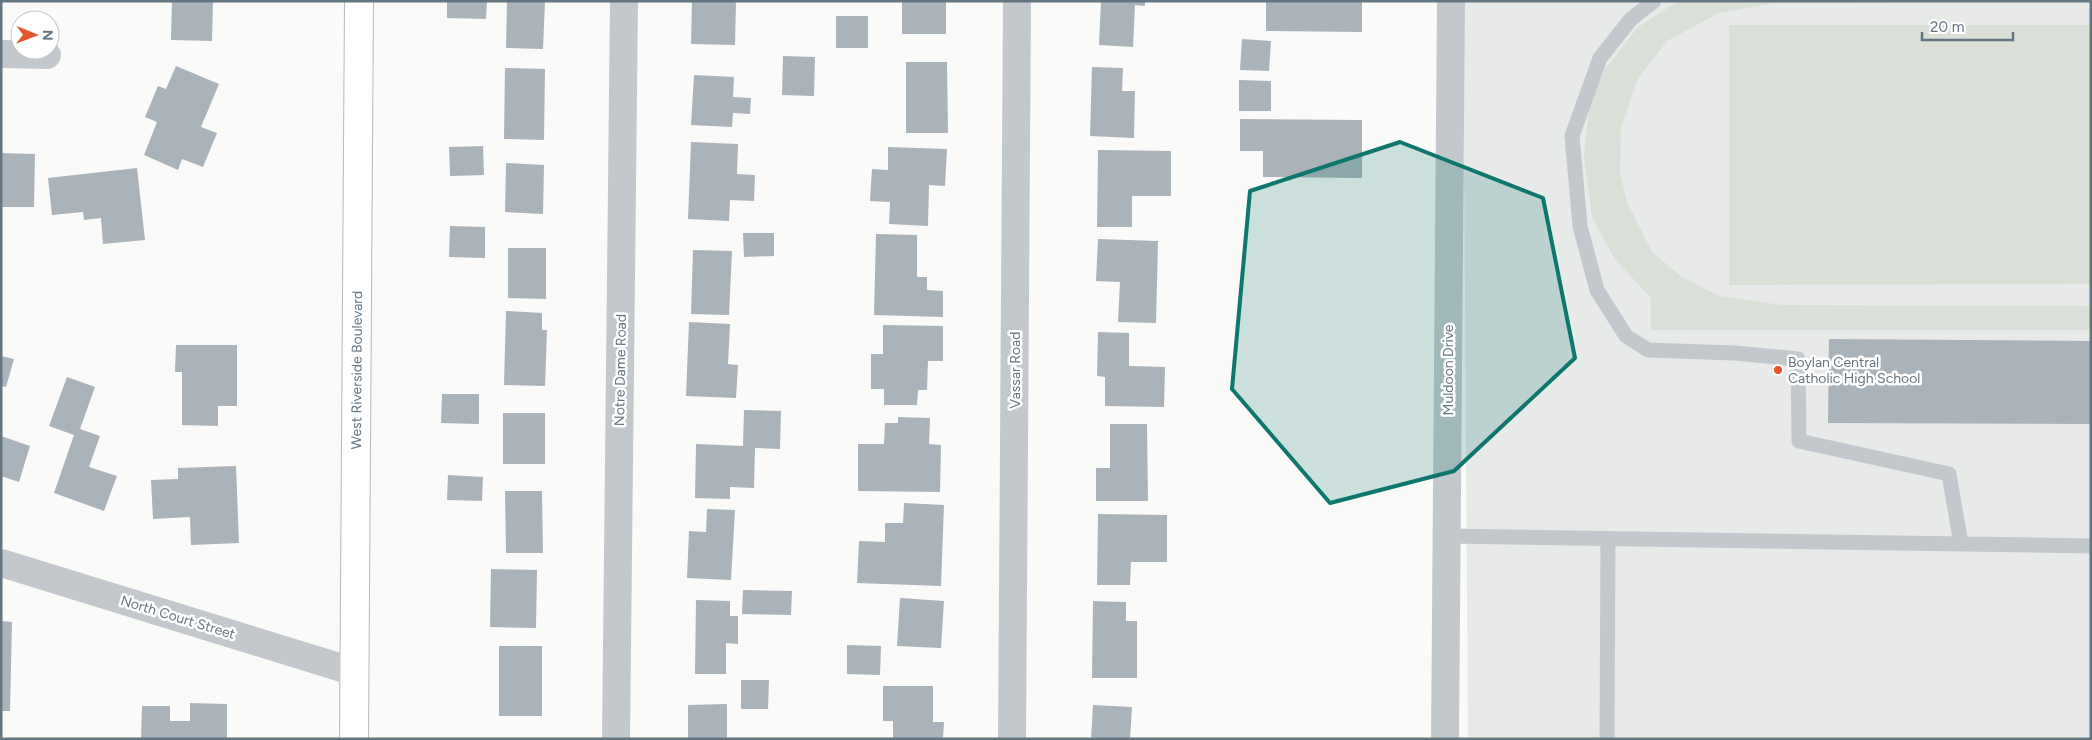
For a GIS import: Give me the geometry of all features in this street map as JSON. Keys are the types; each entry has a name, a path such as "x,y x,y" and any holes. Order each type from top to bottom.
{"main road":[{"name":"West Riverside Boulevard","path":"354,739 359,1"}],"street":[{"name":"Notre Dame Road","path":"616,739 624,1"},
{"name":"Vassar Road","path":"1012,739 1017,1"},
{"name":"Muldoon Drive","path":"1445,739 1451,1"},
{"name":"North Court Street","path":"1,563 355,672"}],"lane":[{"path":"1654,1 1631,19 1600,58 1572,136 1580,226 1598,290 1626,336 1648,350 1734,353 1798,359 1800,441 1950,474 1961,544"},
{"path":"1447,536 2091,546"},
{"path":"1607,739 1608,539"}],"highlighted area":[{"path":"1400,142 1543,198 1575,358 1454,471 1330,503 1232,389 1250,191"}],"shaded area":[{"name":"Boylan Central Catholic High School","path":"1463,1 2091,1 2091,739 1468,739"},
{"path":"1678,1 2091,1 1775,3 1719,13 1667,41 1637,80 1621,128 1620,173 1627,202 1652,252 1682,277 1719,296 1782,305 2091,306 2091,330 1651,330 1651,298 1614,258 1592,217 1584,157 1589,109 1604,71 1637,28"},
{"path":"1729,25 2091,25 2091,284 1729,285"}],"building":[{"path":"172,1 213,1 212,41 171,40"},
{"path":"447,1 487,1 486,19 447,18"},
{"path":"507,1 545,1 543,49 506,48"},
{"path":"692,1 736,1 735,45 691,44"},
{"path":"902,1 946,1 946,34 902,34"},
{"path":"1101,1 1145,1 1145,6 1135,5 1133,47 1099,45"},
{"path":"1266,1 1362,1 1362,32 1266,31"},
{"path":"836,16 868,16 868,48 836,48"},
{"path":"1242,39 1271,41 1269,71 1240,70"},
{"path":"783,56 815,57 814,96 782,95"},
{"path":"906,62 947,62 948,133 906,133"},
{"path":"176,66 219,84 201,127 217,133 203,167 182,159 178,170 144,155 157,122 145,117 158,86 166,89"},
{"path":"1092,67 1123,68 1122,91 1135,91 1134,138 1090,136"},
{"path":"505,68 545,69 544,140 504,139"},
{"path":"694,75 734,77 733,97 751,98 750,114 733,113 732,127 691,125"},
{"path":"1239,80 1271,81 1271,111 1239,111"},
{"path":"1240,119 1362,120 1362,178 1263,177 1263,151 1240,151"},
{"path":"691,142 738,144 737,174 755,175 754,201 730,200 729,221 688,219"},
{"path":"483,146 484,175 450,176 449,147"},
{"path":"888,147 947,149 945,186 929,185 928,226 889,224 890,202 870,201 872,169 888,170"},
{"path":"1098,150 1171,151 1171,196 1132,196 1132,227 1097,227"},
{"path":"1,153 35,154 34,207 1,207"},
{"path":"506,163 544,165 543,214 505,212"},
{"path":"137,168 145,240 103,244 101,218 84,220 83,212 52,215 48,178"},
{"path":"450,226 485,227 485,258 449,257"},
{"path":"743,233 774,233 774,256 744,257"},
{"path":"876,234 917,235 917,277 927,277 927,290 943,291 943,317 874,315"},
{"path":"1098,239 1158,241 1156,323 1118,322 1120,282 1096,281"},
{"path":"508,248 546,248 546,299 508,298"},
{"path":"693,250 732,251 729,315 691,314"},
{"path":"506,311 542,313 542,330 547,330 545,386 504,385"},
{"path":"689,322 730,324 728,364 738,365 736,398 686,396"},
{"path":"883,325 943,326 943,361 928,361 927,390 918,390 917,405 884,405 884,389 871,389 871,354 883,354"},
{"path":"1098,332 1129,333 1129,366 1165,367 1164,407 1105,406 1105,377 1097,376"},
{"path":"1829,339 2091,341 2091,424 1828,423"},
{"path":"176,345 237,345 237,406 218,406 218,426 182,425 182,372 175,372"},
{"path":"1,356 14,359 6,387 1,386"},
{"path":"67,377 95,387 80,429 100,436 89,467 117,476 104,511 54,493 74,435 49,426"},
{"path":"442,394 479,394 479,424 441,423"},
{"path":"744,410 781,411 780,449 755,448 754,488 730,487 730,499 695,498 696,444 743,446"},
{"path":"503,413 545,413 545,464 503,464"},
{"path":"898,417 930,418 929,444 941,445 940,492 858,491 858,444 884,444 885,423 898,423"},
{"path":"1110,424 1147,424 1148,501 1096,501 1096,468 1110,468"},
{"path":"1,436 30,446 19,482 1,476"},
{"path":"236,466 239,543 191,545 190,517 153,519 151,480 178,479 178,468"},
{"path":"448,475 483,477 482,501 447,500"},
{"path":"505,491 542,491 543,553 506,553"},
{"path":"904,503 944,505 941,586 857,583 859,541 885,542 885,523 903,523"},
{"path":"707,509 735,510 731,580 687,578 689,531 706,532"},
{"path":"1098,514 1167,515 1167,562 1131,562 1130,585 1097,585"},
{"path":"491,569 537,570 536,628 490,627"},
{"path":"743,590 792,591 791,615 742,614"},
{"path":"900,598 944,601 941,648 897,646"},
{"path":"696,600 730,601 730,616 738,616 738,644 726,643 726,674 695,674"},
{"path":"1093,601 1126,602 1126,621 1137,621 1137,678 1092,678"},
{"path":"1,621 12,622 10,711 1,711"},
{"path":"847,645 881,646 880,675 847,674"},
{"path":"499,646 542,646 542,716 499,716"},
{"path":"741,680 769,680 768,709 741,709"},
{"path":"883,686 933,686 933,722 944,722 943,739 893,739 893,721 883,721"},
{"path":"190,703 227,704 227,739 141,739 142,706 170,706 170,721 190,721"},
{"path":"727,704 727,739 688,739 688,705"},
{"path":"1093,705 1132,707 1130,739 1091,739"}],"place":[{"name":"Boylan Central Catholic High School","path":"1778,370"}]}
